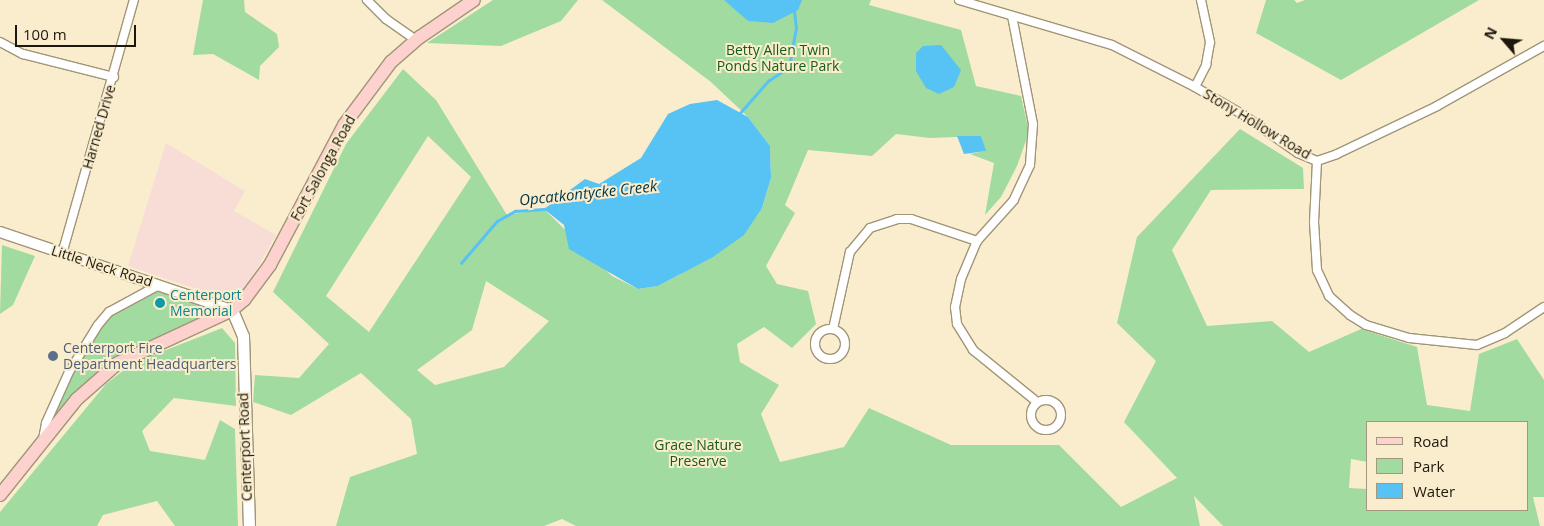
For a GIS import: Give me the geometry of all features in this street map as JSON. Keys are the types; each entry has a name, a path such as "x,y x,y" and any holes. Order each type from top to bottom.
{"main road":[{"name":"Fort Salonga Road","path":"232,310 270,265 344,125 392,62 416,40 474,0"},
{"path":"0,495 77,399 118,362 232,310"},
{"name":"Centerport Road","path":"232,310 243,336 249,526"}],"street":[{"name":"Harned Drive","path":"62,254 114,77 134,0"},
{"path":"366,0 386,19 416,40"},
{"name":"Stony Hollow Road","path":"958,0 1080,33 1112,45 1195,87 1242,114 1298,153 1317,161 1338,154 1437,106 1544,46"},
{"path":"1195,87 1206,65 1210,42 1201,0"},
{"path":"1012,16 1033,124 1030,165 1014,200 977,241 961,279 955,307 957,324 973,350 1037,402 1049,400 1059,408 1059,423 1051,429 1042,430 1033,424 1031,410 1037,402"},
{"path":"0,42 23,54 114,77"},
{"path":"1317,161 1314,222 1317,270 1329,296 1350,315 1366,325 1408,338 1477,345 1505,334 1544,306"},
{"path":"833,329 850,252 870,228 897,219 910,220 977,241"},
{"name":"Little Neck Road","path":"0,232 232,310"},
{"path":"43,441 46,423 69,372 98,325 108,312 159,285"},
{"path":"833,329 842,334 845,344 842,353 828,359 819,354 815,340 824,330 833,329"}],"shaded area":[{"path":"166,143 245,191 234,211 276,235 244,291 226,299 128,266"}],"green space":[{"path":"203,0 244,0 245,12 277,34 279,47 260,66 259,80 213,54 193,55"},
{"path":"493,0 578,0 561,21 501,46 427,43"},
{"path":"602,0 871,0 869,5 961,30 976,86 1021,96 1029,132 1017,166 1001,197 985,215 994,163 970,154 985,151 981,136 930,138 896,134 872,156 808,150 785,205 795,213 766,266 777,284 808,291 816,324 792,348 764,327 737,344 740,362 779,385 761,414 780,462 844,447 869,408 951,445 1059,445 1121,507 1177,478 1124,422 1156,361 1117,323 1137,237 1240,129 1303,168 1304,189 1211,190 1172,250 1207,326 1272,321 1309,352 1361,329 1417,347 1427,405 1470,411 1479,354 1517,339 1544,380 1544,497 1533,497 1540,526 1223,526 1194,496 1200,526 576,526 562,519 544,526 336,526 350,477 417,454 411,419 361,373 291,415 253,402 255,375 299,378 329,344 273,292 346,144 403,69 436,100 507,215 544,209 612,276 638,289 658,286 681,274 762,208 771,178 770,146 748,117 711,82","holes":["428,136 471,177 369,332 326,296","486,281 549,321 504,367 435,385 417,370 472,330"]},
{"path":"1266,0 1294,0 1297,3 1305,0 1479,0 1341,80 1256,33"},
{"path":"2,245 35,256 13,305 0,314"},
{"path":"156,291 206,306 208,318 154,340 47,425 70,374 109,315"},
{"path":"222,328 235,343 236,406 174,398 142,431 150,451 205,460 220,420 235,429 238,526 175,526 157,501 103,515 97,526 0,526 0,512 106,384 133,363"}],"water":[{"path":"724,0 802,0 798,10 773,23 748,21"},
{"path":"941,45 961,70 954,87 939,94 926,88 916,71 916,53 923,46"},
{"path":"717,100 748,117 770,146 771,178 762,208 744,235 713,257 658,286 638,289 569,249 564,225 544,209 585,179 599,184 641,158 668,114 690,104"},
{"path":"957,136 981,136 986,151 964,154"}],"waterway":[{"name":"Opcatkontycke Creek","path":"739,114 768,81 789,67 796,28 794,11"},
{"name":"Opcatkontycke Creek","path":"461,263 497,221 515,211 547,209"}],"place":[{"name":"Centerport Memorial","path":"160,303"},
{"name":"Centerport Fire Department Headquarters","path":"53,356"}],"park label":[{"name":"Betty Allen Twin Ponds Nature Park","path":"778,58"},
{"name":"Grace Nature Preserve","path":"698,454"}]}
